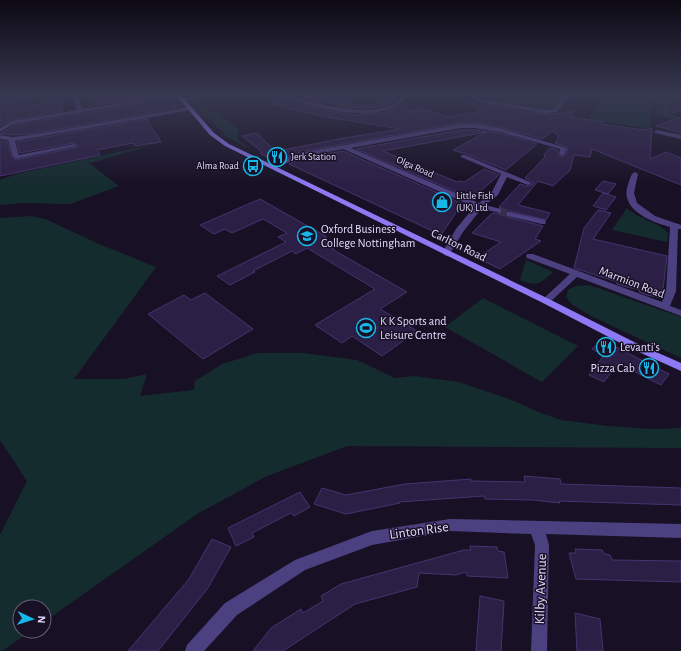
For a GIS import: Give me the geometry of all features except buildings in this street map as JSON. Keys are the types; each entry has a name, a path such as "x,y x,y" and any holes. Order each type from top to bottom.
{"main road":[{"name":"Carlton Road","path":"204,124 218,139 272,167 446,254 546,301 634,346 681,367"}],"street":[{"path":"0,130 10,124"},
{"path":"0,137 11,139 30,138 105,124"},
{"path":"272,167 300,155 473,125 495,128 564,148 562,154"},
{"path":"656,132 681,138"},
{"path":"11,139 16,157 74,146"},
{"name":"Olga Road","path":"344,147 479,206 498,211"},
{"path":"464,156 528,183"},
{"path":"446,254 459,231 479,206 490,200 495,194 505,174"},
{"path":"635,174 631,192 631,200 636,206 659,220 677,226 677,265 671,291 665,307"},
{"path":"510,214 542,222"},
{"name":"Marmion Road","path":"530,256 681,312"},
{"path":"546,301 576,273"},
{"name":"Linton Rise","path":"193,651 231,609 300,565 372,538 450,525 681,531"},
{"name":"Kilby Avenue","path":"537,528 542,544 539,651"}],"green space":[{"path":"215,124 232,124 239,130 237,139 247,147 245,147 226,136"},
{"path":"619,124 650,124 650,129"},
{"path":"155,144 91,163 85,160 119,186 70,204 22,203 0,205 0,180 16,174"},
{"path":"627,208 631,212 665,230 668,233 667,242 612,230"},
{"path":"31,216 45,219 99,244 156,267 74,379 124,379 147,374 140,396 194,390 195,381 222,364 258,353 303,353 357,360 395,378 414,376 459,382 517,402 538,412 561,420 608,426 653,429 681,428 681,448 347,446 267,476 197,514 52,616 52,599 12,599 12,639 19,639 0,651 0,535 27,481 0,440 0,218"},
{"path":"526,260 553,272 541,282 534,284 520,280"},
{"path":"589,285 681,317 681,358 591,316 573,305 566,297 568,290 576,286"},
{"path":"483,298 578,346 542,382 445,327"}],"tunnel":[{"path":"498,211 510,214"}],"place":[{"name":"Jerk Station","path":"277,157"},
{"name":"Alma Road","path":"253,166"},
{"name":"Little Fish (UK) Ltd","path":"442,202"},
{"name":"Oxford Business College Nottingham","path":"307,236"},
{"name":"K K Sports and Leisure Centre","path":"366,328"},
{"name":"Levanti's","path":"606,347"},
{"name":"Pizza Cab","path":"649,368"}]}
